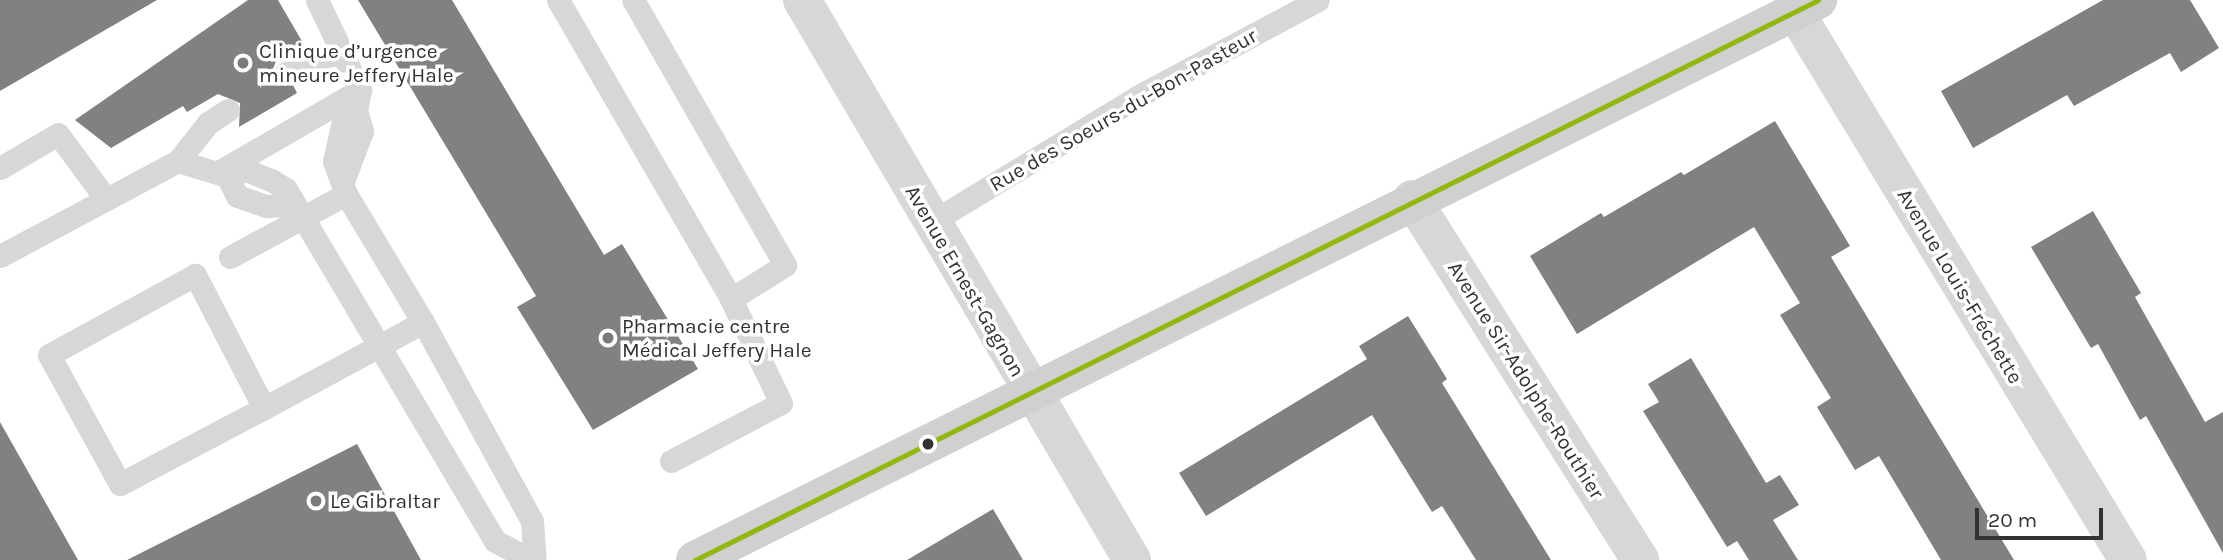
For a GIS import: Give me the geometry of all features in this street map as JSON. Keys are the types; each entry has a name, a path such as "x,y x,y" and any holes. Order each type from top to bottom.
{"main road":[{"path":"695,560 1412,199 1806,5"}],"street":[{"name":"Avenue Ernest-Gagnon","path":"802,0 1030,393 1132,560"},
{"name":"Avenue Louis-Fréchette","path":"1806,5 2128,560"},
{"name":"Avenue Sir-Adolphe-Routhier","path":"1412,199 1640,560"}],"lane":[{"path":"317,0 343,53 358,100"},
{"path":"558,0 731,299 781,403 671,461"},
{"path":"633,0 785,265 731,299"},
{"name":"Rue des Soeurs-du-Bon-Pasteur","path":"930,223 1137,97 1318,0"},
{"path":"286,73 309,60 343,53"},
{"path":"222,175 358,100"},
{"path":"178,161 222,175 237,196 266,206 297,212 382,345 495,541 533,560 532,521 423,321 345,187 334,161 344,121 358,100"},
{"path":"0,256 178,161 208,123 228,110"},
{"path":"0,168 58,134 106,200"},
{"path":"230,257 297,212 345,187"},
{"path":"264,408 195,275 49,355 120,484 264,408 382,345 423,321"}],"building":[{"path":"0,0 157,0 0,91"},
{"path":"248,0 278,0 303,43 277,58 272,72 278,85 293,85 297,93 239,127 240,103 218,94 187,112 183,106 111,148 75,120"},
{"path":"358,0 452,0 604,255 622,244 698,369 593,430 517,307 536,296"},
{"path":"2103,0 2190,0 2219,48 2181,72 2170,53 2074,106 2067,95 1973,148 1941,91"},
{"path":"1775,121 1850,246 1831,257 2014,560 1941,560 1879,456 1855,470 1817,407 1831,398 1780,315 1800,303 1754,227 1577,334 1530,256 1601,213 1604,217 1681,172 1684,175"},
{"path":"2093,211 2141,293 2135,297 2205,422 2223,412 2223,553 2146,416 2140,420 2098,344 2091,348 2031,247"},
{"path":"1408,316 1447,379 1442,383 1551,560 1476,560 1442,506 1432,512 1372,415 1206,516 1179,473 1367,359 1359,346"},
{"path":"1691,358 1766,483 1780,475 1799,505 1773,520 1798,560 1749,560 1737,541 1727,547 1643,411 1659,402 1648,384"},
{"path":"0,422 78,560 0,560"},
{"name":"Le Gibraltar","path":"357,444 421,560 127,560"},
{"path":"993,509 1023,560 907,560"}],"transit line":[{"path":"695,560 1818,0"}],"place":[{"name":"Clinique d’urgence mineure Jeffery Hale","path":"243,63"},
{"name":"Pharmacie centre Médical Jeffery Hale","path":"608,338"},
{"name":"Le Gibraltar","path":"316,501"}]}
